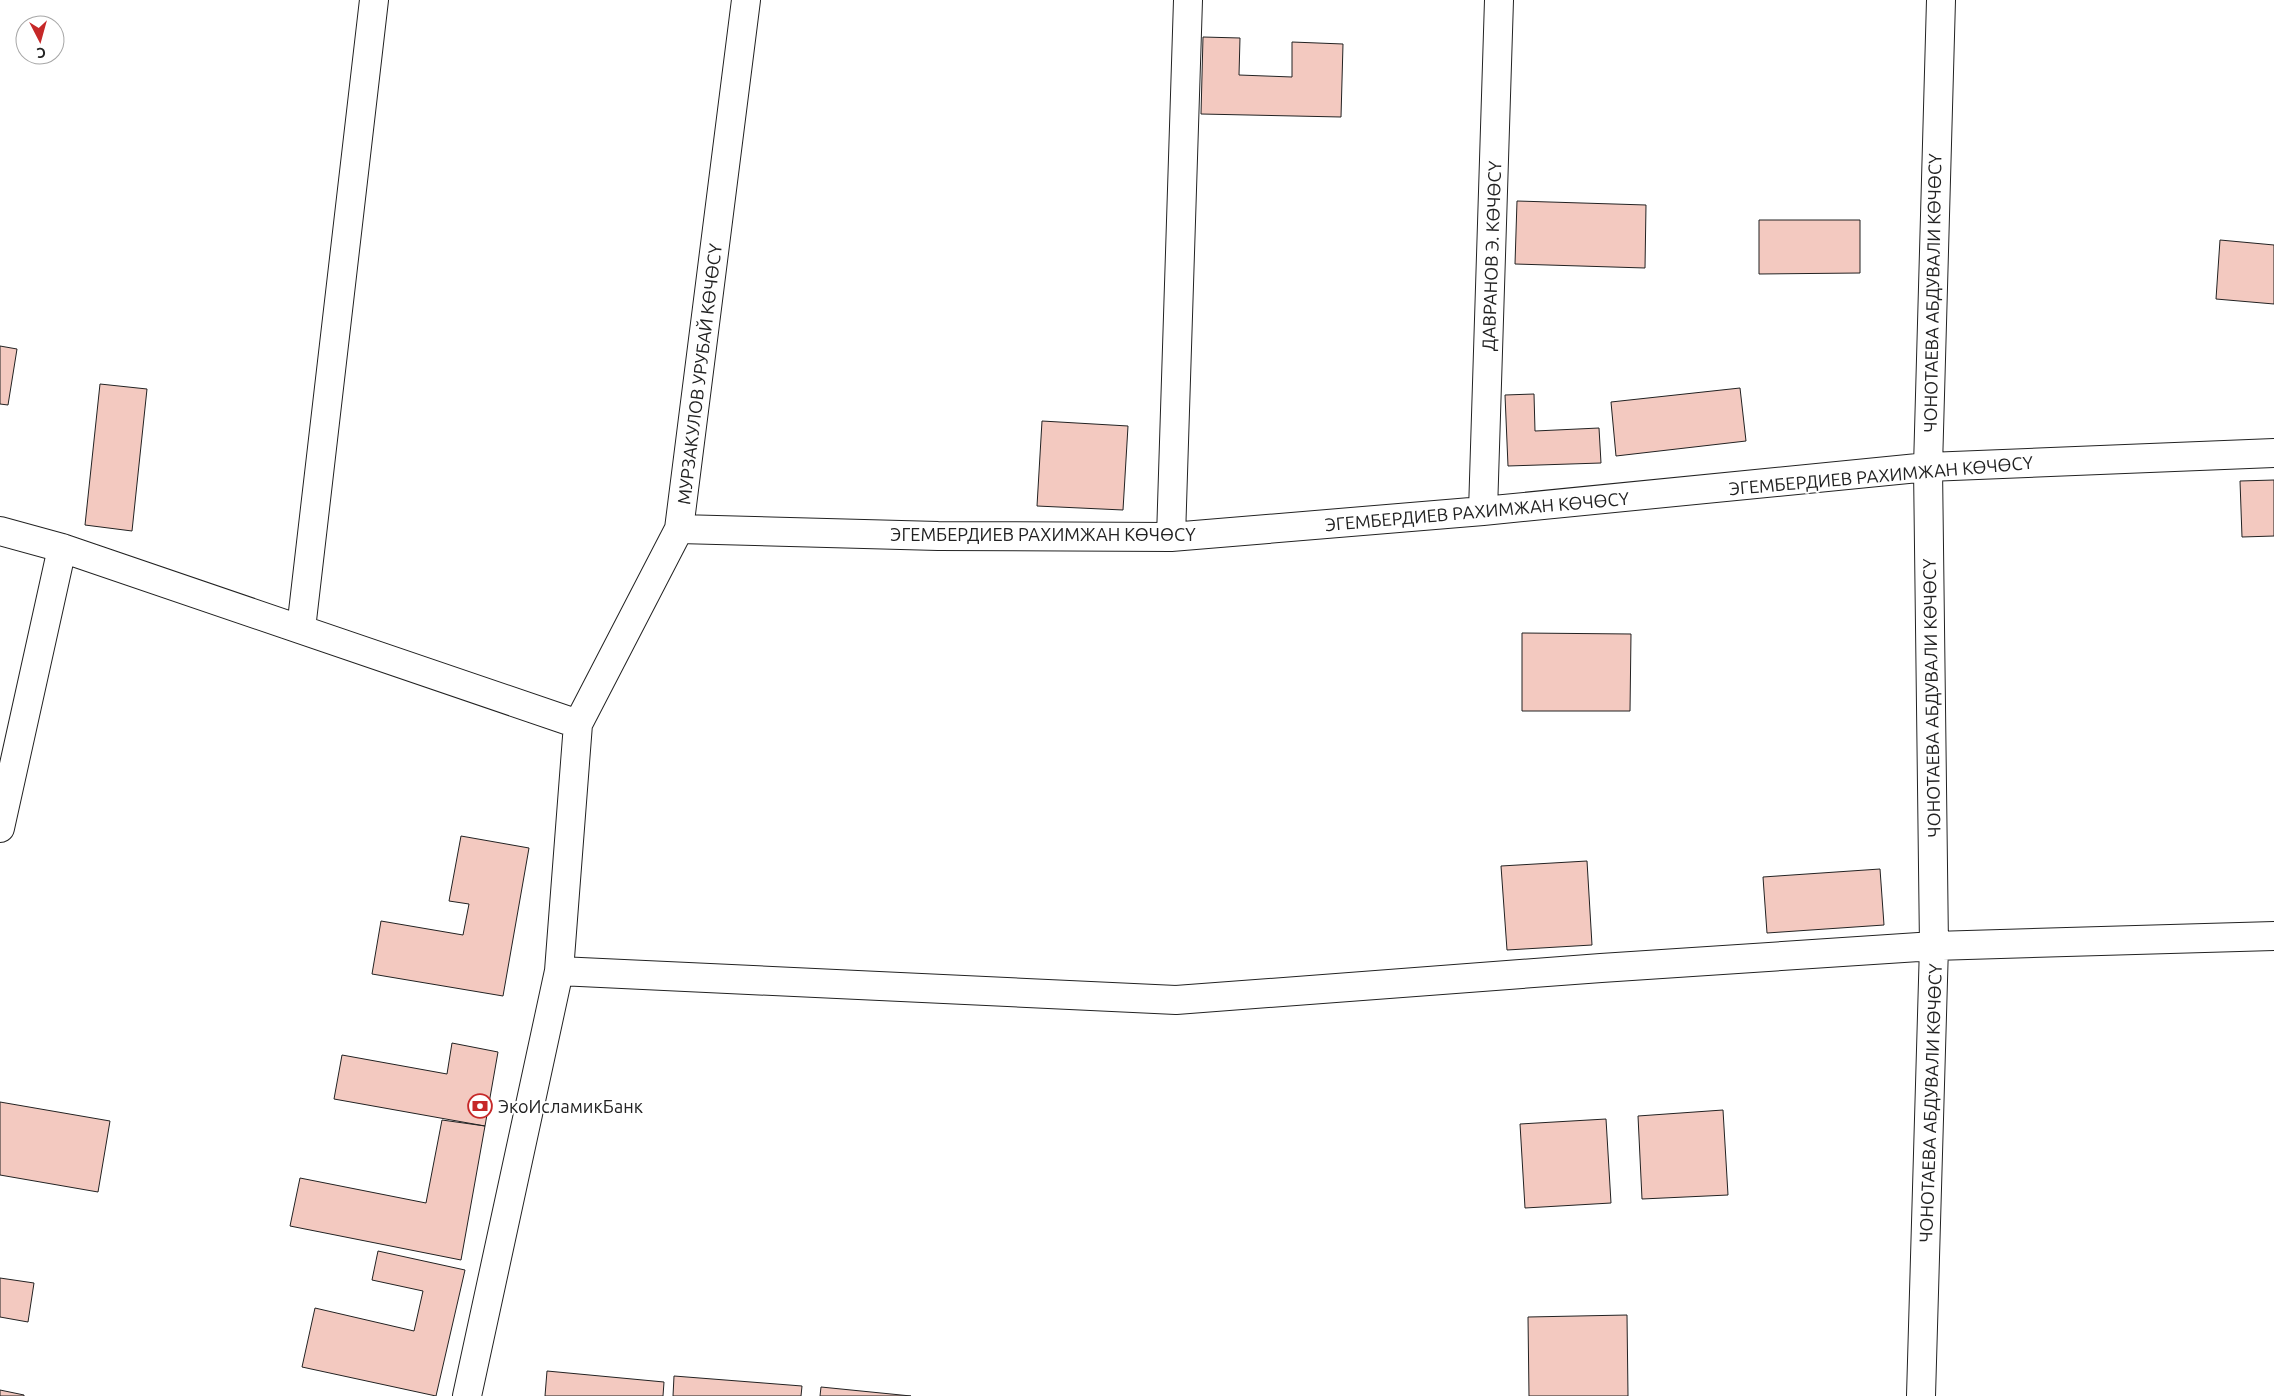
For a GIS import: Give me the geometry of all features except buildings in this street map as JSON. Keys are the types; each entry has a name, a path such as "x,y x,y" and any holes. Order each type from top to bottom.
{"street":[{"path":"302,629 374,0"},
{"name":"МУРЗАКУЛОВ УРУБАЙ КӨЧӨСҮ","path":"578,724 679,529 746,0"},
{"path":"1171,537 1188,0"},
{"name":"ДАВРАНОВ Э. КӨЧӨСҮ","path":"1483,512 1499,0"},
{"name":"ЧОНОТАЕВА АБДУВАЛИ КӨЧӨСҮ","path":"1921,1396 1934,946 1928,468 1941,0"},
{"name":"ЭГЕМБЕРДИЕВ РАХИМЖАН КӨЧӨСҮ","path":"679,529 938,536 1171,537 1483,512 1928,468 2274,453"},
{"path":"0,531 62,548 578,724 559,971 467,1396"},
{"path":"0,828 62,548"},
{"path":"559,971 1176,1000 1611,967 1934,946 2274,936"}],"place":[{"name":"ЭкоИсламикБанк","path":"480,1106"}]}
